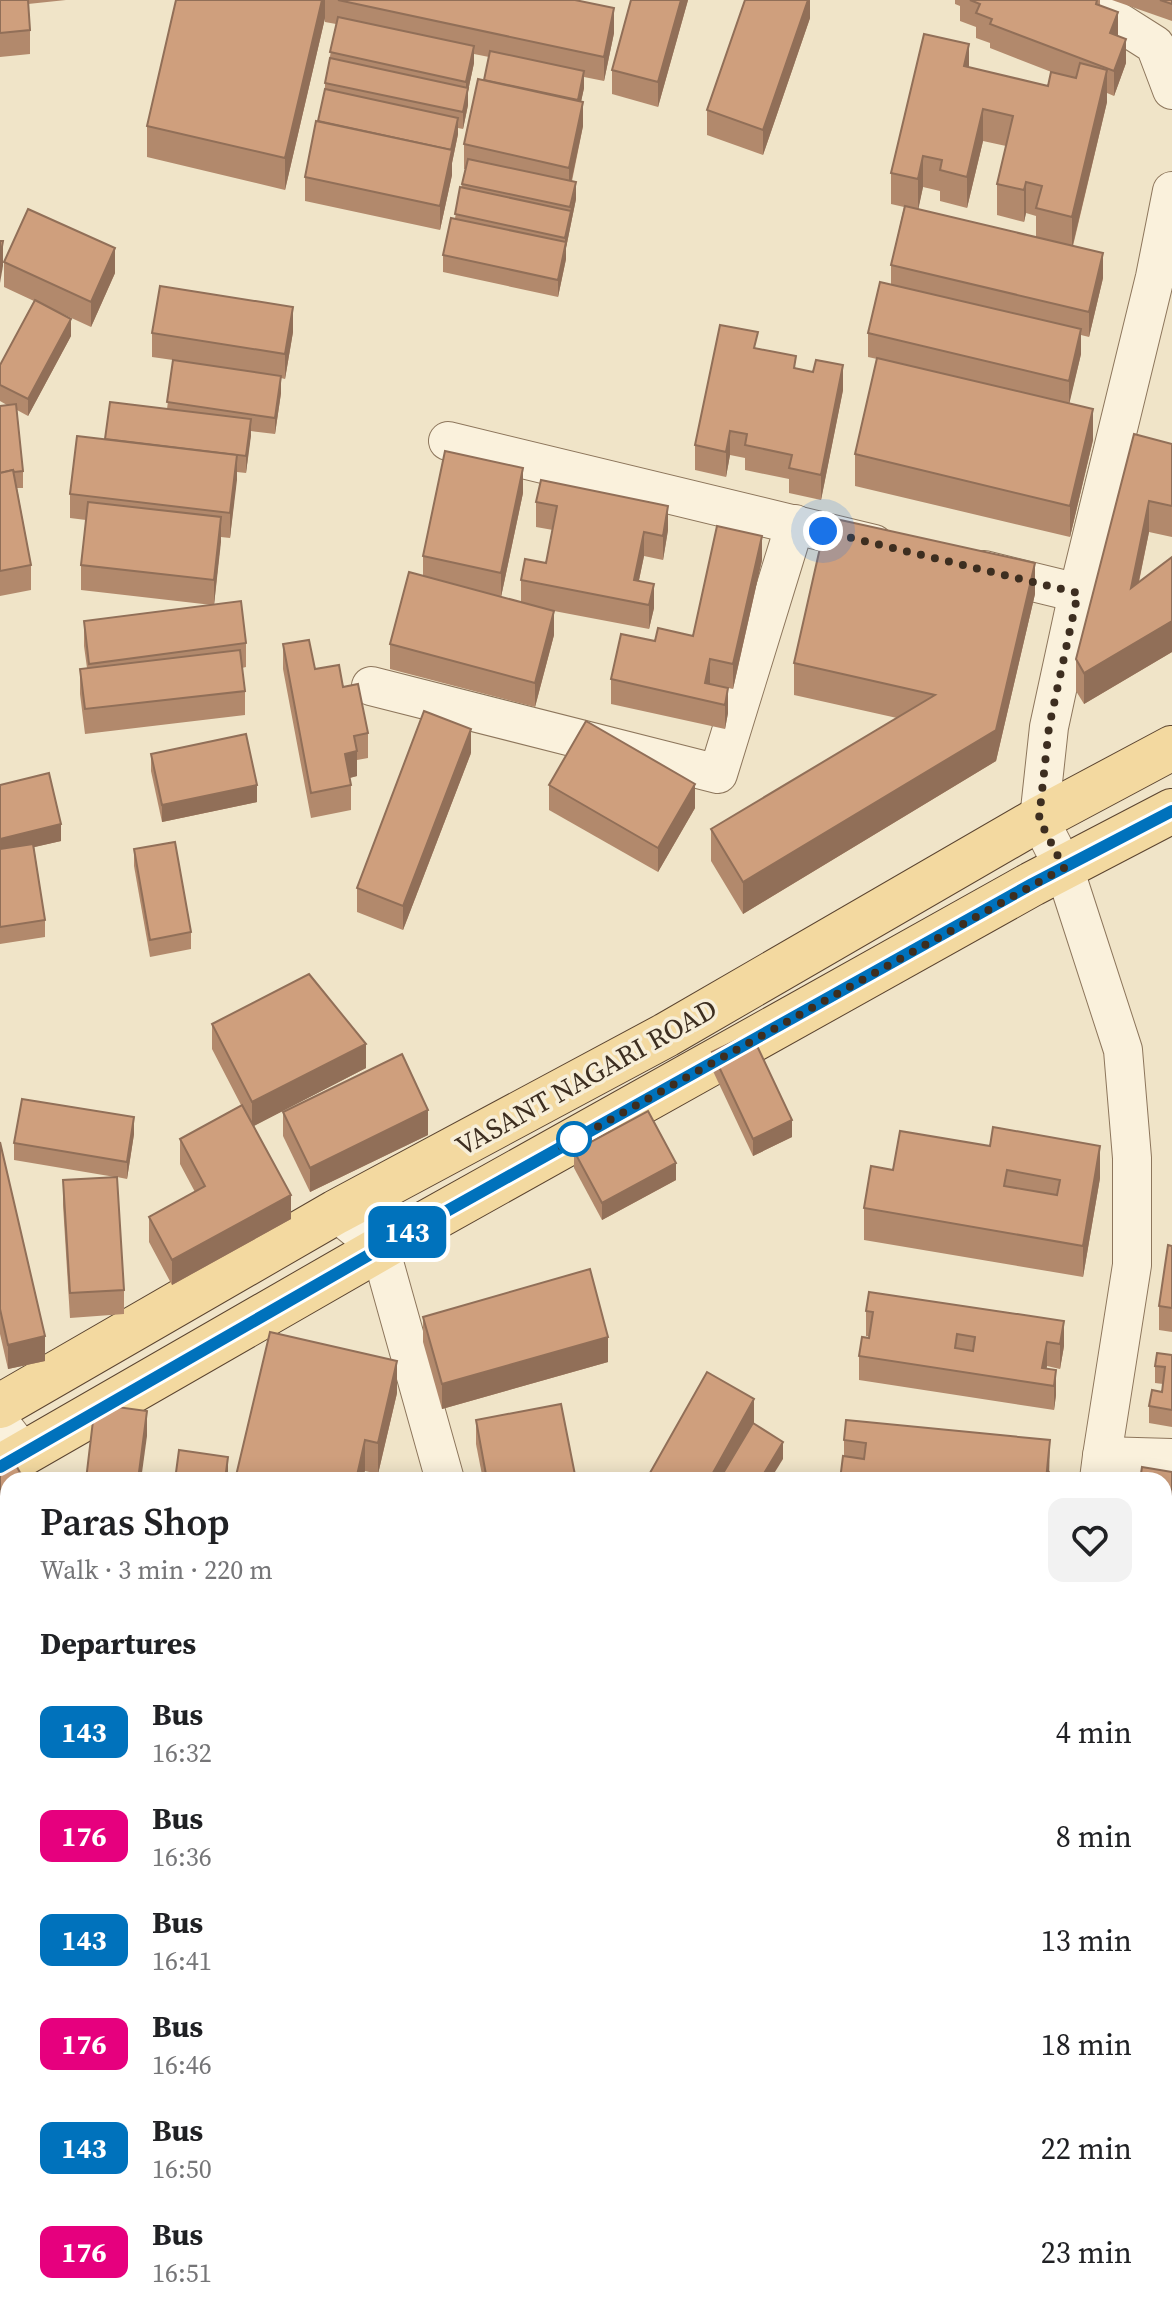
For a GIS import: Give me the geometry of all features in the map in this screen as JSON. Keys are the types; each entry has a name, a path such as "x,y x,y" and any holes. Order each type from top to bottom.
{"main road":[{"name":"VASANT NAGARI ROAD","path":"0,1406 336,1212 666,1035 1039,819 1172,748"},
{"name":"VASANT NAGARI ROAD","path":"8,1448 380,1248 1172,811"}],"street":[{"path":"1094,3 1155,45 1172,90"},
{"path":"1172,191 1155,277 1078,593 1049,727 1039,819 1064,868 1123,1050 1132,1158 1132,1265 1100,1468 1172,1458"},
{"path":"448,441 1078,593"},
{"path":"371,686 718,774 795,524"},
{"path":"336,1212 380,1248 443,1472"}],"building":[{"path":"0,0 28,0 30,30 0,33"},
{"path":"176,0 322,0 285,158 147,126"},
{"path":"338,0 575,0 614,8 604,57"},
{"path":"631,0 681,0 658,82 612,70"},
{"path":"745,0 808,0 763,130 707,110"},
{"path":"970,0 1097,0 1096,4 1118,12 1110,33 1126,39 1114,71 990,24 992,19 976,13 980,4"},
{"path":"338,17 474,46 466,82 330,52"},
{"path":"924,34 969,44 964,66 1048,86 1051,72 1076,78 1080,63 1107,70 1072,217 1036,208 1042,186 1026,182 1024,190 997,184 1013,116 983,109 967,177 940,170 942,160 923,156 918,179 891,173"},
{"path":"490,51 584,71 578,100 484,80"},
{"path":"330,58 468,88 463,112 325,83"},
{"path":"478,79 583,102 569,168 464,144"},
{"path":"325,89 458,118 451,150 318,121"},
{"path":"316,121 452,150 440,206 305,177"},
{"path":"468,159 576,182 570,207 462,184"},
{"path":"460,187 571,211 565,238 455,214"},
{"path":"905,206 1103,253 1089,312 891,265"},
{"path":"28,209 115,248 91,302 4,262"},
{"path":"451,218 566,242 558,280 443,255"},
{"path":"880,282 1081,329 1069,381 868,333"},
{"path":"160,286 293,307 285,354 152,333"},
{"path":"35,300 71,319 28,399 0,385 0,365"},
{"path":"720,325 758,332 754,348 796,356 794,368 813,372 816,360 843,365 821,475 789,468 792,455 745,445 747,434 730,431 726,452 695,445"},
{"path":"877,358 1093,409 1070,506 855,454"},
{"path":"173,360 281,376 275,418 167,402"},
{"path":"110,402 251,419 246,456 105,439"},
{"path":"16,404 23,471 0,473 0,406"},
{"path":"1134,434 1172,444 1172,506 1149,501 1131,588 1172,557 1172,621 1084,673 1076,659"},
{"path":"77,436 237,455 230,513 70,494"},
{"path":"445,451 523,468 501,573 423,556"},
{"path":"13,470 31,565 0,571 0,473"},
{"path":"541,480 668,506 663,536 644,532 634,580 654,584 649,605 521,580 525,559 546,563 557,506 536,502"},
{"path":"88,502 221,517 214,580 81,565"},
{"path":"827,517 1035,563 996,730 743,882 711,829 935,695 794,663"},
{"path":"717,526 762,536 733,664 710,659 705,683 728,688 725,705 611,679 621,634 655,641 658,628 693,636"},
{"path":"409,572 554,611 535,683 390,644"},
{"path":"241,601 246,643 89,664 84,621"},
{"path":"309,640 315,669 339,665 343,687 358,684 368,733 354,736 357,751 345,754 351,785 311,793 283,644"},
{"path":"240,650 245,691 85,709 80,669"},
{"path":"424,711 471,729 403,906 357,888"},
{"path":"586,721 695,784 658,848 549,785"},
{"path":"246,734 257,785 162,805 151,754"},
{"path":"49,773 61,824 0,839 0,785"},
{"path":"175,842 191,932 150,940 134,849"},
{"path":"33,844 45,920 0,927 0,849"},
{"path":"309,974 366,1044 252,1102 212,1024"},
{"path":"751,1033 792,1120 753,1139 712,1052"},
{"path":"402,1054 428,1110 310,1168 283,1112"},
{"path":"22,1099 134,1117 127,1162 14,1143"},
{"path":"242,1105 291,1195 172,1260 149,1217 205,1186 180,1139"},
{"path":"648,1111 676,1163 602,1203 574,1151"},
{"path":"993,1127 1100,1146 1083,1246 864,1208 871,1166 893,1170 900,1131 990,1146","holes":["1007,1170 1060,1180 1057,1195 1004,1186"]},
{"path":"0,1142 45,1336 8,1345 0,1309"},
{"path":"117,1177 124,1290 70,1293 63,1180"},
{"path":"1168,1245 1172,1246 1172,1308 1159,1306"},
{"path":"590,1269 608,1337 442,1384 423,1317"},
{"path":"869,1292 1064,1321 1060,1344 1047,1342 1042,1368 1056,1370 1054,1386 859,1356 862,1337 869,1338 873,1312 866,1311","holes":["957,1334 975,1337 973,1351 955,1348"]},
{"path":"270,1332 397,1361 378,1443 365,1440 358,1472 237,1472"},
{"path":"1157,1353 1172,1355 1172,1410 1149,1406 1152,1390 1162,1392 1165,1367 1155,1366"},
{"path":"707,1372 754,1399 713,1472 651,1472"},
{"path":"95,1404 147,1411 139,1472 87,1472"},
{"path":"561,1404 574,1472 486,1472 476,1420"},
{"path":"846,1420 1050,1440 1047,1472 841,1472 843,1456 864,1459 866,1443 844,1440"},
{"path":"753,1423 783,1442 765,1472 724,1472"},
{"path":"179,1450 228,1457 226,1472 176,1472"},
{"path":"10,1454 20,1472 0,1472 0,1460"},
{"path":"1142,1467 1172,1472 1141,1472"}],"bus line":[{"name":"143","path":"0,1467 395,1240 1032,884 1172,811"}],"route":[{"path":"574,1139 561,1147 1064,868 1039,819 1049,727 1078,593 823,531"}]}
